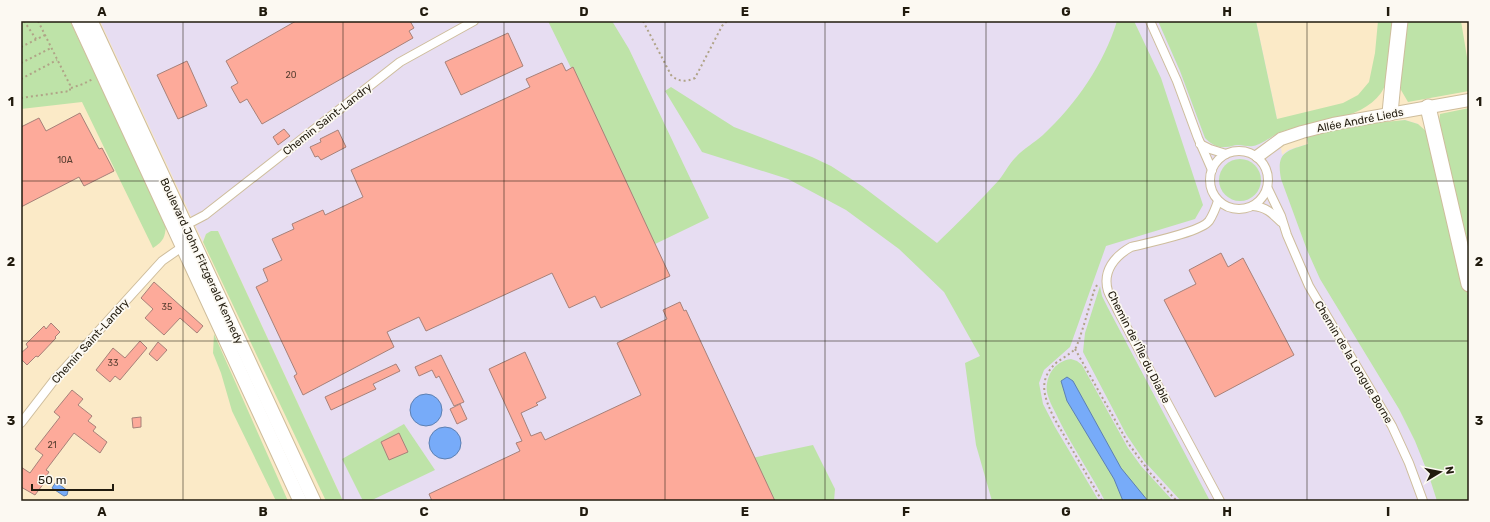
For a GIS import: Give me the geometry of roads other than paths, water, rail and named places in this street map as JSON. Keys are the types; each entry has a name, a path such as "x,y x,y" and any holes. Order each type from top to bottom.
{"highway":[{"path":"1390,114 1392,82 1400,21"},
{"path":"1428,107 1469,284"}],"main road":[{"name":"Boulevard John Fitzgerald Kennedy","path":"78,21 300,501"},
{"name":"Boulevard John Fitzgerald Kennedy","path":"91,21 314,501"}],"street":[{"name":"Chemin Saint-Landry","path":"186,225 205,215 400,62 474,21"},
{"path":"1150,21 1212,170"},
{"name":"Allée André Lieds","path":"1258,156 1281,140 1302,132 1333,124 1469,100"},
{"path":"1200,144 1226,154"},
{"path":"1237,151 1246,151 1258,156 1267,169 1269,179 1268,189 1263,198 1247,209 1236,210 1227,207 1218,201 1210,183 1212,170 1215,163 1226,154 1237,151"},
{"name":"Chemin de la Longue Borne","path":"1268,189 1281,216 1309,286 1392,426 1410,463 1423,501"},
{"name":"Chemin de l'Île du Diable","path":"1218,201 1209,221 1204,225 1189,231 1131,247 1118,256 1113,261 1108,272 1107,284 1108,291 1220,501"},
{"name":"Chemin de la Longue Borne","path":"1253,206 1262,207 1272,212 1283,224"},
{"name":"Chemin Saint-Landry","path":"21,423 55,379 162,261 182,247"}],"water":[{"path":"1067,377 1073,381 1121,468 1148,501 1123,501 1114,479 1067,401 1061,381"},
{"path":"423,394 429,394 439,401 442,410 441,416 435,423 429,426 423,426 413,419 410,413 410,407 417,397"},
{"path":"442,427 448,427 458,434 461,443 460,449 454,456 448,459 442,459 432,452 429,446 429,440 436,430"},
{"path":"56,482 68,491 67,495 64,496 52,488"}]}
